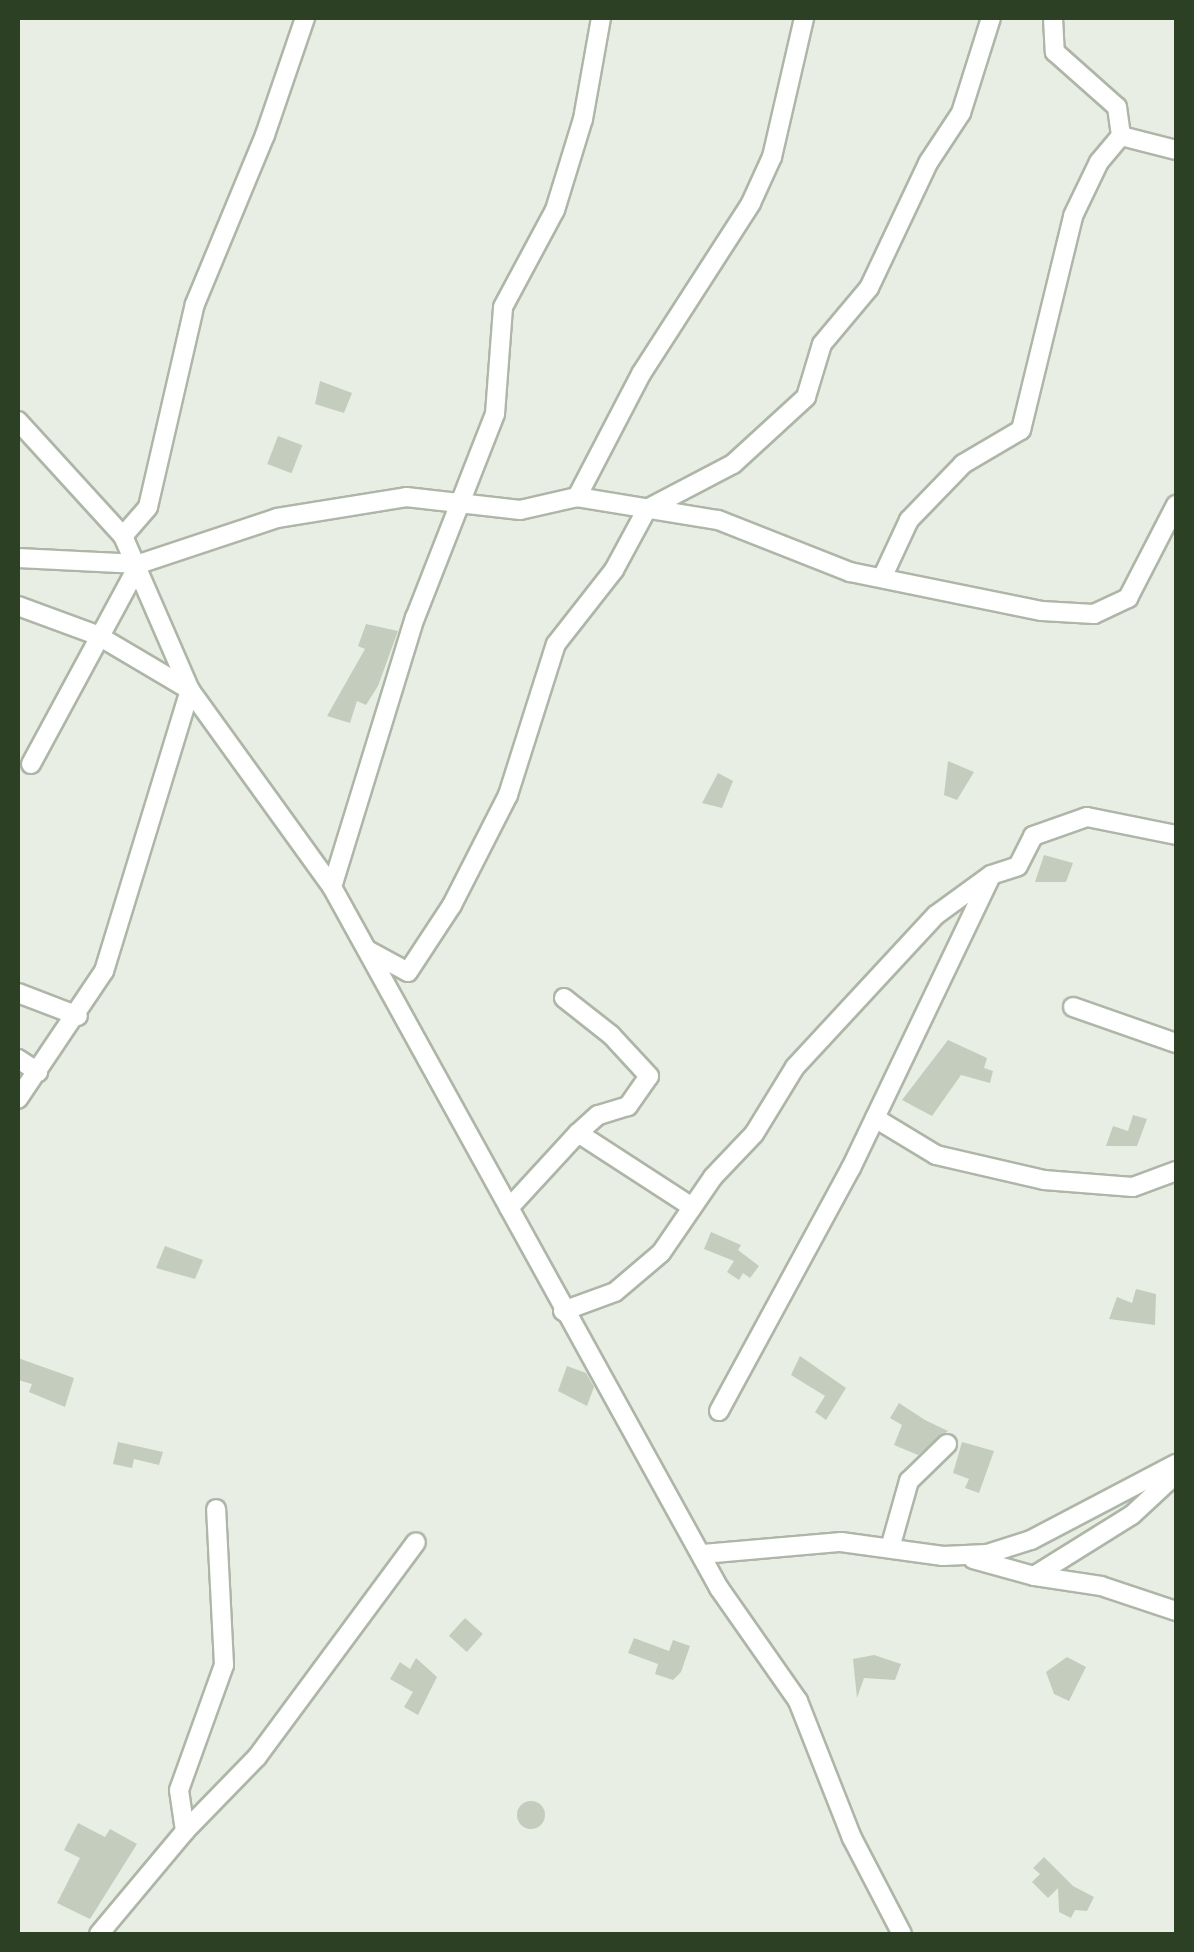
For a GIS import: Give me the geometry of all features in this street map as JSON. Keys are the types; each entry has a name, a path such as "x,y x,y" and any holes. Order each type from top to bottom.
{"street":[{"path":"123,536 151,498 195,304 265,135 305,18"},
{"path":"332,887 415,618 495,414 503,307 556,210 602,18"},
{"path":"577,497 641,374 751,203 772,157 804,18"},
{"path":"368,950 408,972 452,904 508,795 556,644 614,570 647,509 733,464 806,397 822,344 868,288 928,163 961,113 991,18"},
{"path":"882,578 910,520 964,464 1021,430 1073,216 1088,181 1121,136 1121,118 1106,93 1061,63 1053,18"},
{"path":"1121,136 1176,150"},
{"path":"18,422 123,536 139,564 190,690 332,887 563,1311 748,1637 798,1702 852,1838 902,1934"},
{"path":"18,558 139,564 324,508 406,497 460,500 520,510 577,497 718,520 827,565 882,578 1042,611 1094,614 1128,598 1176,505"},
{"path":"30,764 139,564"},
{"path":"18,606 98,636 190,690"},
{"path":"18,1099 78,1016 104,971 146,853 190,690"},
{"path":"563,1311 632,1279 661,1254 692,1207 746,1144 795,1067 936,915 991,875 1018,866 1033,836 1080,819 1176,835"},
{"path":"719,1411 875,1118 991,875"},
{"path":"18,992 78,1016"},
{"path":"509,1208 598,1115 628,1106 649,1076 612,1034 564,998"},
{"path":"1073,1006 1176,1043"},
{"path":"18,1059 38,1072"},
{"path":"875,1118 936,1155 1044,1180 1133,1187 1176,1171"},
{"path":"578,1133 692,1207"},
{"path":"890,1548 908,1481 947,1444"},
{"path":"965,1556 1031,1540 1176,1464"},
{"path":"1034,1576 1132,1515 1176,1474"},
{"path":"185,1831 179,1790 224,1665 216,1508"},
{"path":"100,1934 185,1831 257,1757 416,1542"},
{"path":"703,1554 841,1542 965,1556 1034,1576 1101,1586 1176,1612"}],"building":[{"path":"320,381 352,393 344,413 315,404"},
{"path":"278,436 302,445 292,473 267,464"},
{"path":"366,624 398,631 378,686 366,705 357,701 350,723 327,716 365,649 358,646"},
{"path":"948,761 974,772 957,800 944,795"},
{"path":"718,773 733,781 722,808 702,803"},
{"path":"1044,855 1073,863 1066,882 1035,882"},
{"path":"948,1040 987,1058 984,1068 993,1071 990,1083 961,1075 932,1116 902,1100"},
{"path":"1133,1115 1147,1119 1137,1146 1106,1146 1113,1126 1128,1131"},
{"path":"711,1232 741,1245 738,1250 759,1266 750,1278 743,1273 739,1280 727,1272 734,1261 704,1249"},
{"path":"165,1246 203,1260 195,1279 156,1268"},
{"path":"1136,1289 1156,1294 1155,1325 1109,1319 1117,1297 1132,1303"},
{"path":"800,1356 846,1388 826,1420 815,1412 825,1396 791,1375"},
{"path":"18,1358 74,1378 65,1407 29,1392 32,1384 18,1380"},
{"path":"567,1366 586,1373 594,1387 587,1406 558,1391"},
{"path":"899,1403 948,1431 918,1455 894,1445 902,1425 890,1418"},
{"path":"118,1442 163,1452 159,1465 134,1459 132,1468 113,1464"},
{"path":"962,1442 994,1451 979,1493 965,1488 969,1479 953,1473"},
{"path":"465,1618 483,1634 467,1652 449,1636"},
{"path":"634,1638 669,1651 673,1640 690,1646 681,1672 673,1680 655,1674 658,1664 628,1653"},
{"path":"874,1655 901,1664 895,1680 864,1678 857,1698 853,1659"},
{"path":"1067,1657 1086,1667 1069,1701 1054,1694 1046,1672"},
{"path":"416,1658 437,1677 418,1715 404,1707 413,1692 390,1679 400,1662 410,1669"},
{"path":"531,1801 541,1805 545,1815 541,1825 531,1829 521,1825 517,1815 521,1805"},
{"path":"78,1823 105,1837 110,1829 137,1844 90,1919 57,1903 80,1858 64,1850"},
{"path":"1044,1857 1073,1886 1094,1897 1087,1911 1075,1910 1071,1918 1059,1912 1058,1888 1048,1898 1032,1882 1040,1874 1033,1868"}]}
